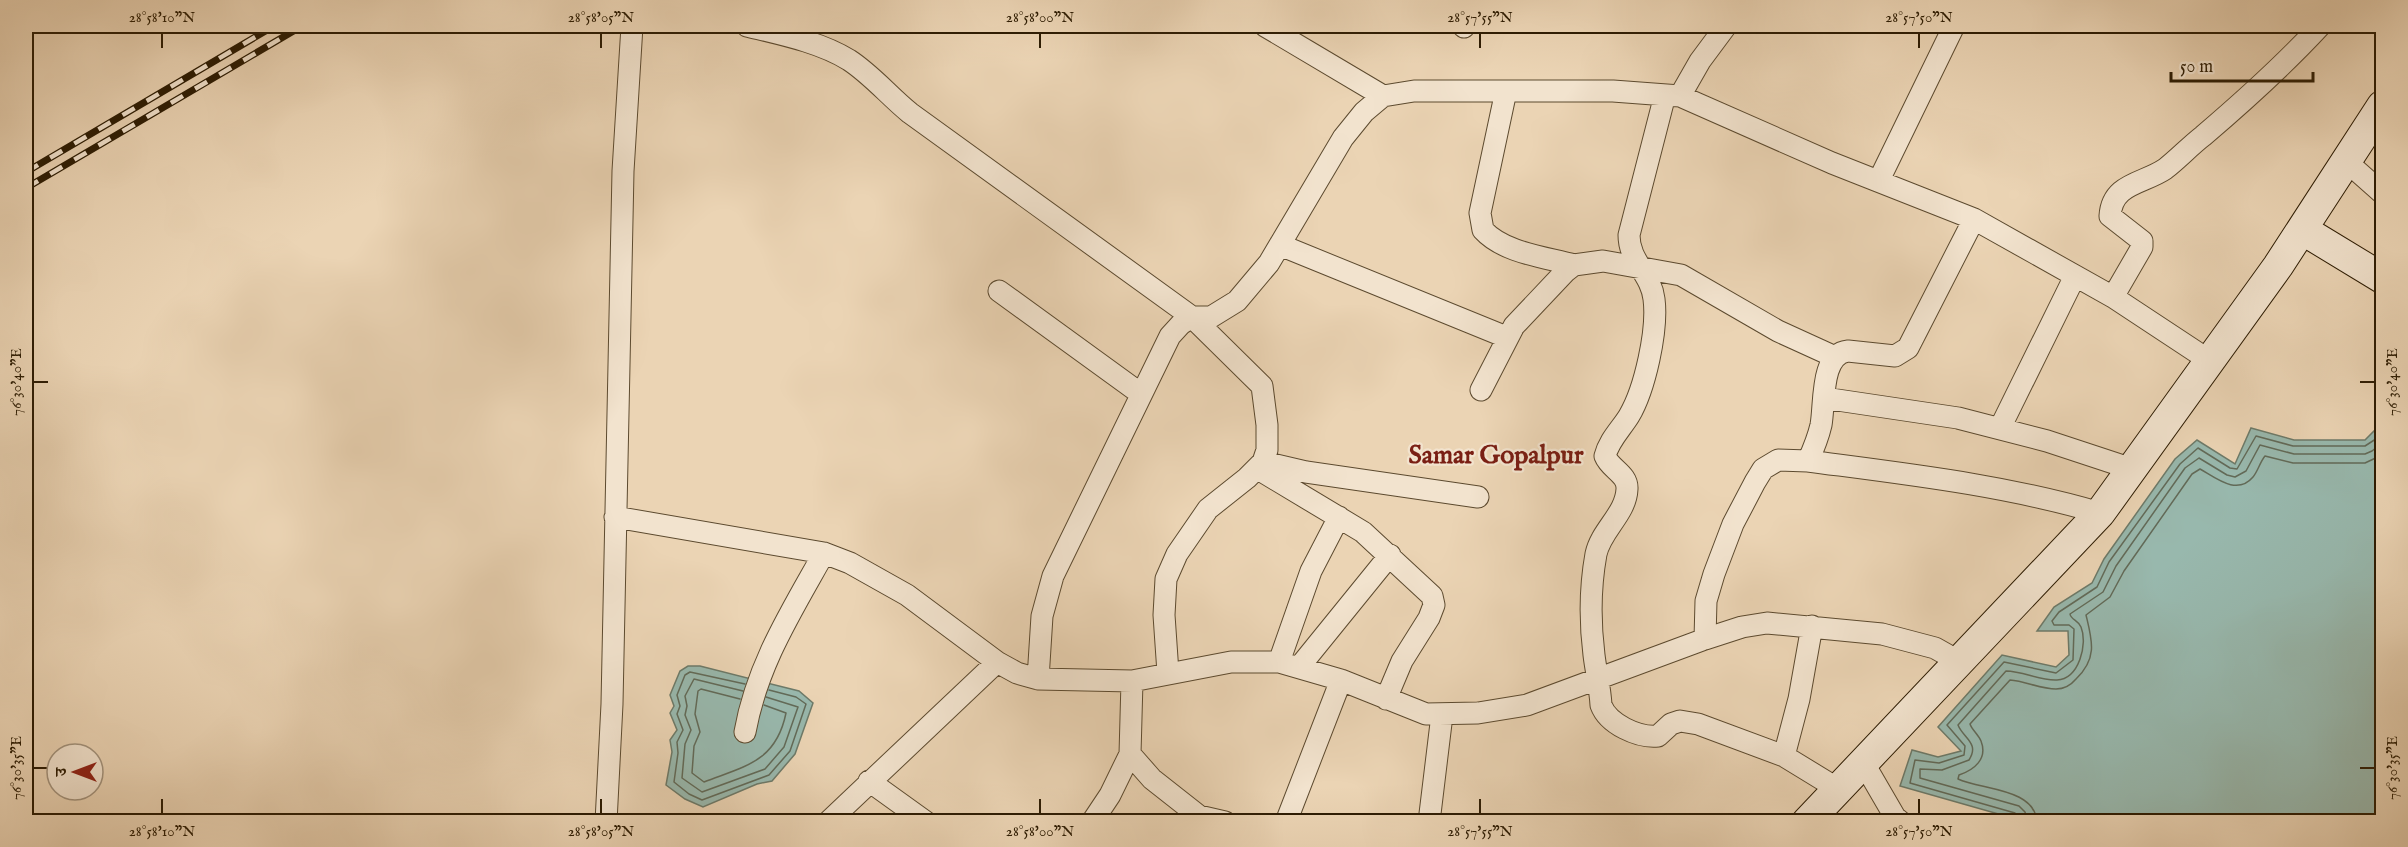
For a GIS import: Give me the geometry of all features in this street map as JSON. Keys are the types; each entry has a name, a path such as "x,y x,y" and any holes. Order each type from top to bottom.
{"street":[{"path":"606,822 612,704 622,171 632,26"},
{"path":"747,26 815,45 848,59 872,77 910,112 1192,317 1262,386 1267,425 1267,450 1260,465 1208,508 1169,568 1164,594 1168,673"},
{"path":"1264,26 1383,96"},
{"path":"1726,26 1673,95 1629,235 1632,256 1643,270 1654,298 1652,341 1639,394 1605,456 1608,463 1626,480 1628,487 1622,508 1602,538 1596,552 1592,622 1594,657 1600,678 1604,713 1624,728 1646,736 1658,736 1671,724 1687,721 1784,756 1838,789"},
{"path":"1879,180 1954,26"},
{"path":"2113,297 2142,247 2142,241 2110,216 2116,195 2126,187 2164,170 2232,111 2313,28"},
{"path":"1038,679 1042,616 1050,584 1170,336 1181,324 1192,317 1211,317 1237,301 1280,245 1343,138 1364,112 1383,96 1414,91 1673,95 1832,163 1974,219 2113,297 2210,361"},
{"path":"1506,91 1480,213 1483,230 1497,242 1574,265 1620,263 1643,270 1666,271 1696,281 1778,331 1835,357"},
{"path":"1807,822 2100,513 2303,230 2382,106"},
{"path":"2347,162 2382,193"},
{"path":"1808,461 1820,427 1828,371 1835,357 1840,352 1848,351 1895,356 1908,348 1974,219"},
{"path":"2303,230 2382,278"},
{"path":"1280,245 1506,337"},
{"path":"1481,390 1506,337 1534,304 1574,265"},
{"path":"2000,428 2075,276"},
{"path":"999,291 1142,394"},
{"path":"1824,398 1917,410 2000,428 2132,469"},
{"path":"1705,639 1706,601 1713,574 1733,524 1763,469 1778,460 1808,461 1985,487 2064,502 2100,513"},
{"path":"1260,465 1478,497"},
{"path":"1260,465 1363,532 1429,590 1434,605 1402,661 1386,699"},
{"path":"615,517 824,553 850,563 907,595 997,662 1017,674 1038,679 1132,681 1231,662 1279,662 1300,666 1341,680 1426,714 1442,715 1506,710 1527,705 1705,639 1742,627 1767,623 1812,626 1907,640 1935,648 1958,661"},
{"path":"1279,662 1311,571 1339,517"},
{"path":"745,732 752,697 772,644 824,553"},
{"path":"1300,666 1390,555"},
{"path":"1784,756 1799,699 1812,626"},
{"path":"828,822 997,662"},
{"path":"1286,822 1341,680"},
{"path":"1092,822 1110,795 1130,754 1132,681"},
{"path":"1429,822 1442,715"},
{"path":"1130,754 1152,778 1200,819 1225,822"},
{"path":"1863,762 1895,817 1901,822"},
{"path":"870,781 926,822"}],"water":[{"path":"2251,428 2294,440 2365,440 2377,428 2382,430 2382,821 2023,821 1900,786 1912,750 1938,757 1961,751 1938,727 2002,655 2056,667 2069,655 2068,631 2037,631 2054,607 2092,583 2104,559 2175,459 2197,440 2235,464"},
{"path":"688,666 700,666 799,691 813,703 795,754 772,781 757,784 703,807 685,799 666,785 672,752 670,740 677,730 670,713 674,706 670,695 680,671"}],"railway":[{"path":"26,172 274,26"},
{"path":"26,188 302,26"}],"district":[{"name":"Samar Gopalpur","path":"1496,454"}]}
